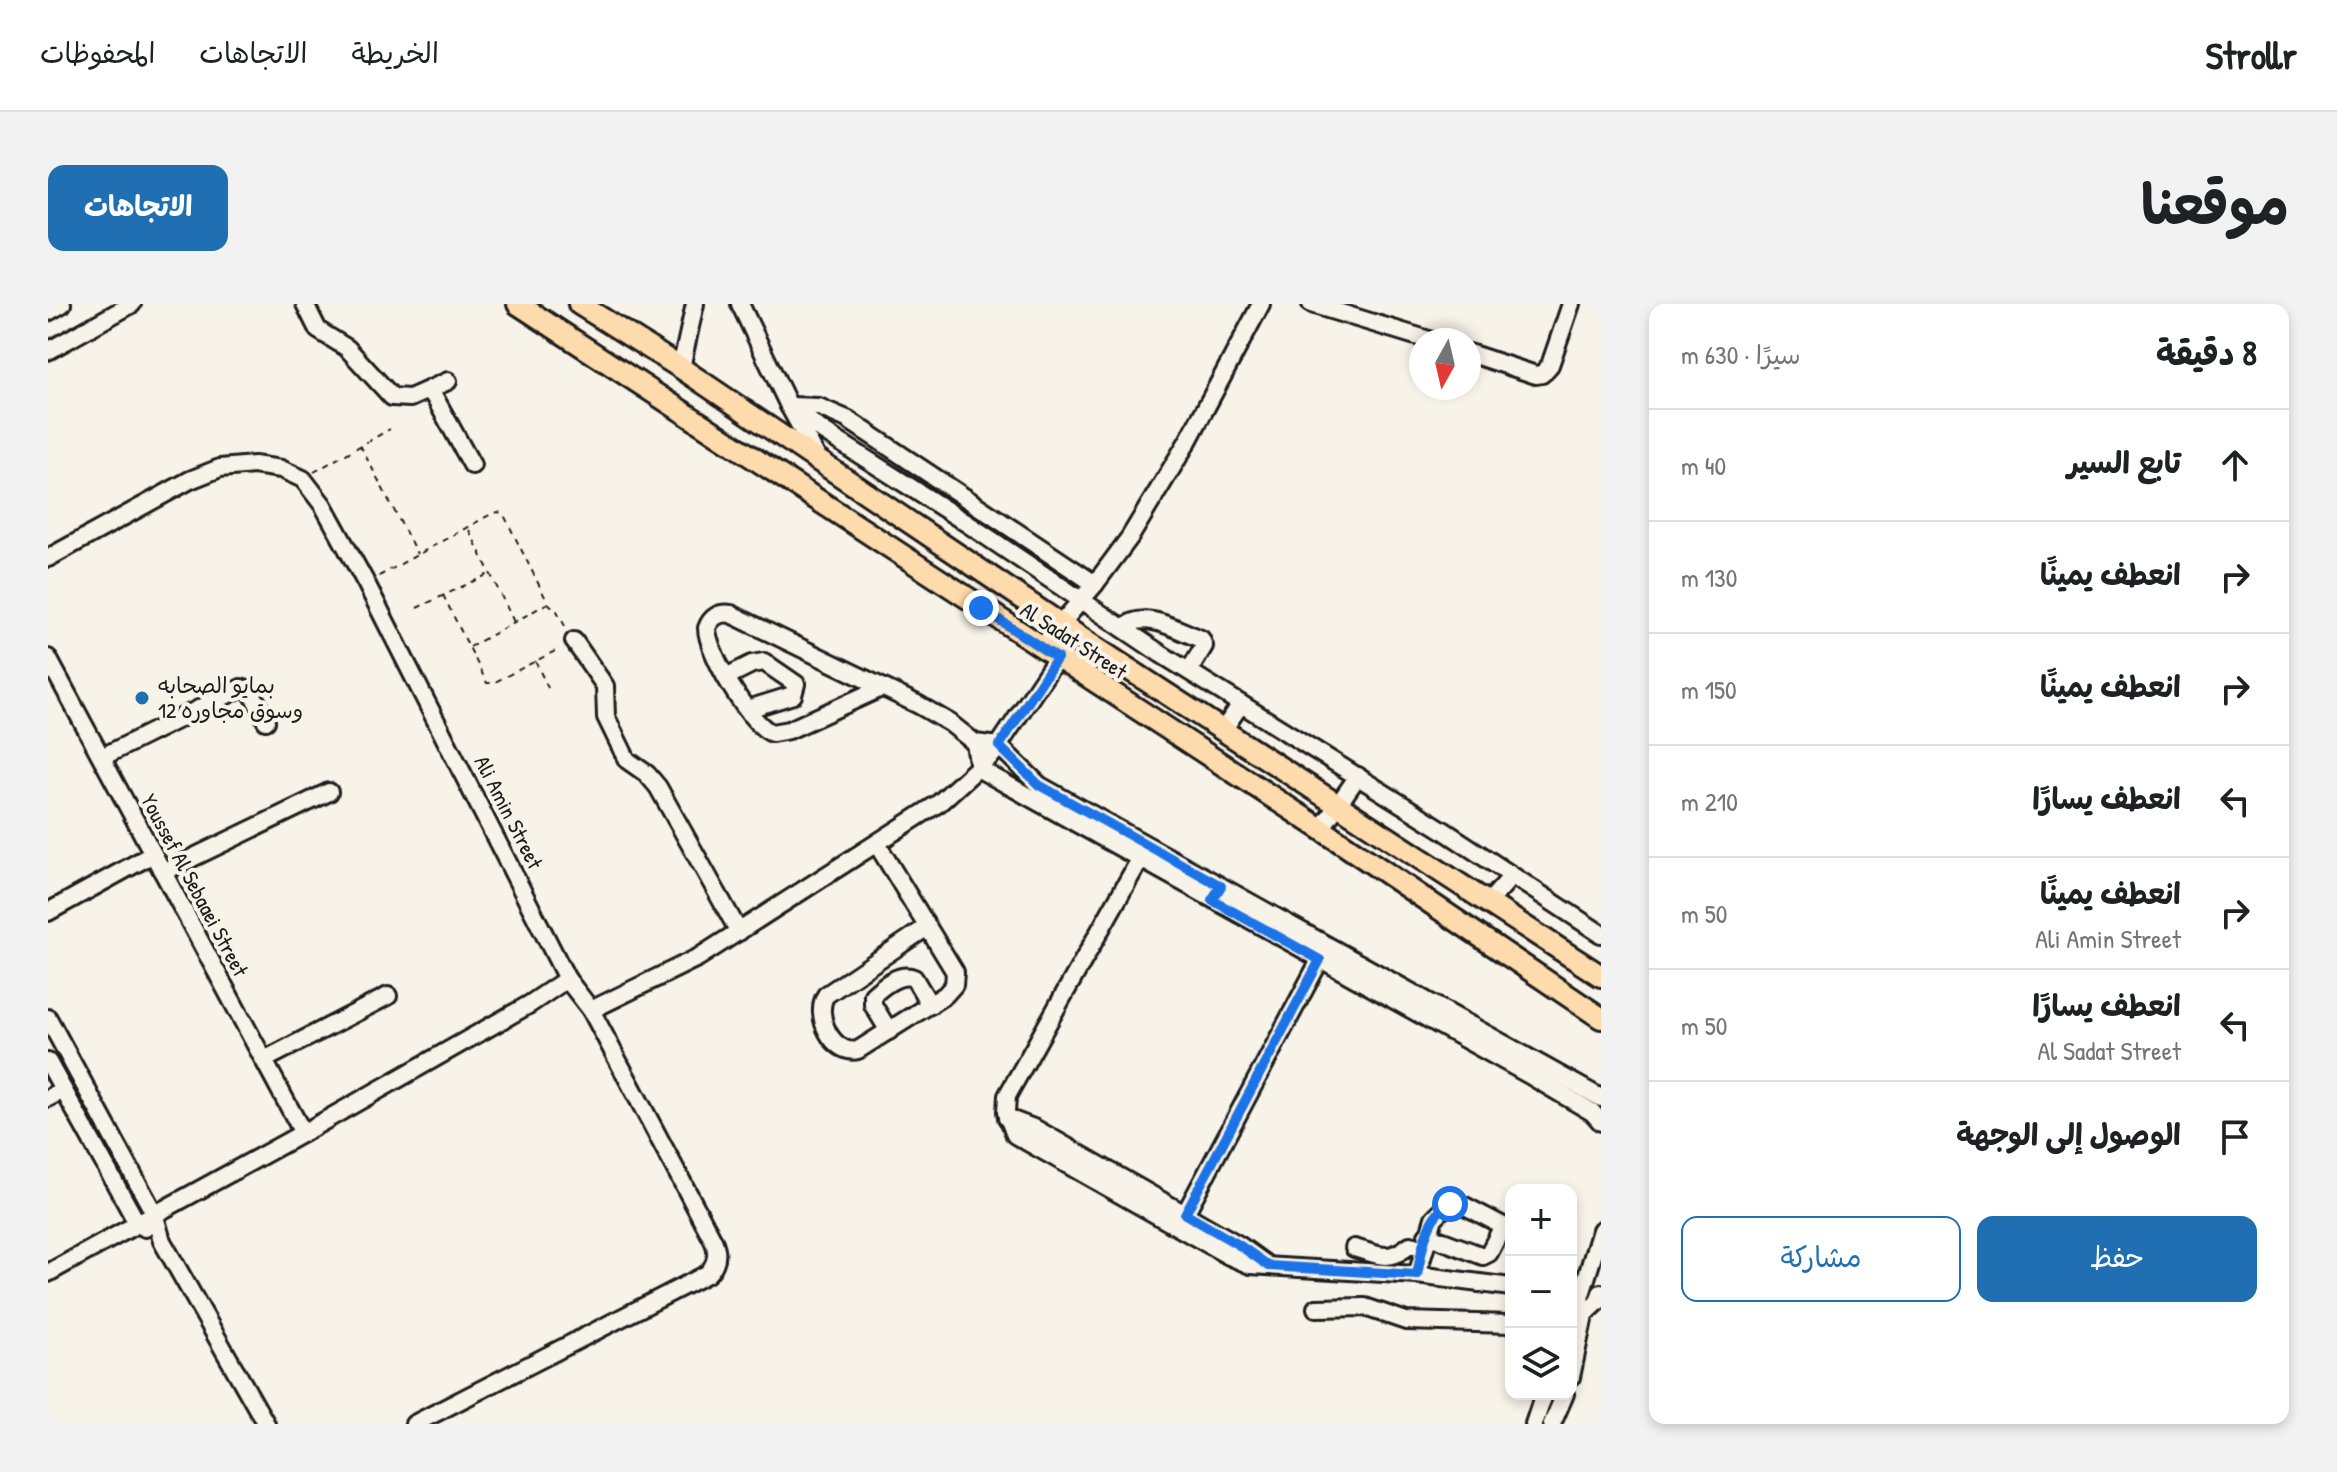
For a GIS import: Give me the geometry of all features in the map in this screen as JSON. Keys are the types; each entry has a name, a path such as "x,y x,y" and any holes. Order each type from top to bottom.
{"main road":[{"name":"Al Sadat Street","path":"518,304 1321,829 1601,1018"},
{"name":"Al Sadat Street","path":"579,304 681,368 1060,624 1601,976"},
{"path":"1087,677 1103,652"}],"street":[{"path":"48,312 62,304"},
{"path":"48,351 132,304"},
{"path":"305,304 318,330 347,348 392,397 410,398 448,381"},
{"path":"681,368 695,304"},
{"path":"740,304 820,464"},
{"path":"591,1010 699,957 939,803 979,769 999,746 1049,653 1060,624 1130,537 1188,441 1261,304"},
{"path":"1311,304 1409,334"},
{"path":"1481,357 1536,375 1542,374 1550,365 1571,304"},
{"path":"430,389 472,465"},
{"path":"789,406 819,407 847,419 1095,584"},
{"path":"789,406 1189,671 1358,776 1601,934"},
{"path":"48,558 190,480 220,468 254,465 281,469 303,479"},
{"name":"Ali Amin Street","path":"303,479 323,505 366,583 567,979 591,1010 713,1240 717,1254 716,1262 707,1274 414,1424"},
{"path":"881,688 781,733 764,731 726,677 707,635 707,628 713,618 725,613 929,711 975,743 999,746 1039,785 1217,893 1320,960 1407,998 1592,1112 1601,1122"},
{"path":"1123,628 1132,621 1143,619 1201,639 1204,646 1189,671"},
{"path":"574,641 605,686 606,717 627,760 658,787 739,932"},
{"name":"Youssef Al Sebaaei Street","path":"48,658 303,1133"},
{"path":"726,677 752,664 764,662 796,684 793,695 748,709"},
{"path":"102,757 241,688 251,691 266,721"},
{"path":"1223,730 1241,704"},
{"path":"975,743 979,769"},
{"path":"979,769 1139,861 1217,893 1407,998 1601,1098"},
{"path":"1321,829 1358,776"},
{"path":"163,872 329,792"},
{"path":"877,844 955,972 955,979 950,991 889,1031 858,1050 843,1050 821,1018 820,1006 826,995 927,927"},
{"path":"48,912 153,854"},
{"path":"1139,861 1007,1096 1007,1118 1015,1135 1250,1265 1417,1275 1505,1286"},
{"path":"1488,903 1511,877"},
{"path":"1185,1214 1320,960"},
{"path":"889,1031 873,1005 873,995 877,991 902,976 910,976 930,1005"},
{"path":"48,1273 303,1133 530,1004 567,979"},
{"path":"264,1060 388,996"},
{"path":"48,1018 154,1213 162,1241 266,1424"},
{"path":"48,1062 55,1094 137,1223 162,1241"},
{"path":"1007,1118 1030,1125 1239,1245 1269,1266"},
{"path":"1417,1275 1435,1215 1450,1204 1465,1206 1505,1227"},
{"path":"1576,1328 1579,1304 1601,1230"},
{"path":"1354,1248 1392,1257 1410,1245 1425,1241 1483,1256 1489,1253 1505,1231"},
{"path":"1579,1304 1600,1298"},
{"path":"1316,1308 1365,1307 1406,1321 1505,1324"},
{"path":"1534,1424 1542,1400"},
{"path":"1552,1424 1562,1400"}],"path":[{"path":"303,479 390,429"},
{"path":"360,445 417,555"},
{"path":"366,583 499,512 504,515 548,603 557,611 574,641 493,683 487,683 443,595"},
{"path":"468,528 514,622"},
{"path":"417,608 490,574"},
{"path":"469,647 548,603"},
{"path":"535,661 550,692"}],"place":[{"name":"بمايو الصحابه وسوق مجاوره 12","path":"142,698"}],"route":[{"path":"981,608 1057,658 999,746 1039,785 1221,886 1212,900 1320,960 1185,1214 1269,1266 1417,1275 1435,1215 1450,1204"}]}
